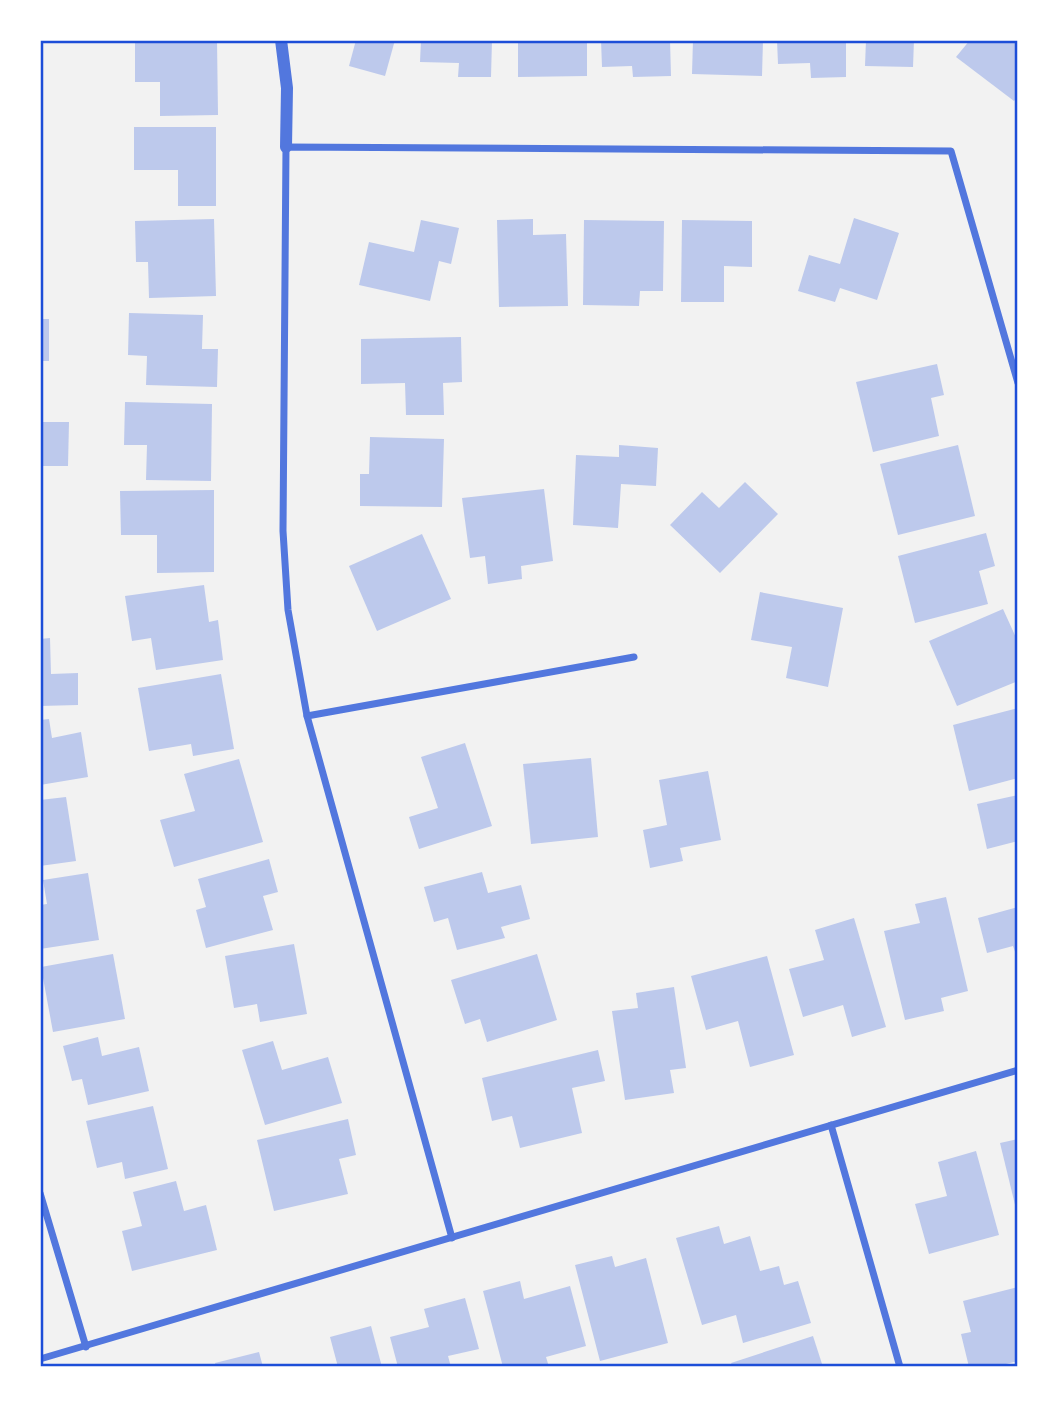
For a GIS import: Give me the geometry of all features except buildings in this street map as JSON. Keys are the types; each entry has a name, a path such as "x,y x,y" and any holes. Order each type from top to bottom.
{"street":[{"path":"272,40 282,55"},
{"path":"281,40 287,88 283,531 288,610 307,716 452,1238"},
{"path":"286,147 951,151 1018,383"},
{"path":"307,716 634,657"},
{"path":"40,1359 1018,1070"},
{"path":"831,1125 900,1367"},
{"path":"40,1193 86,1347"}]}
